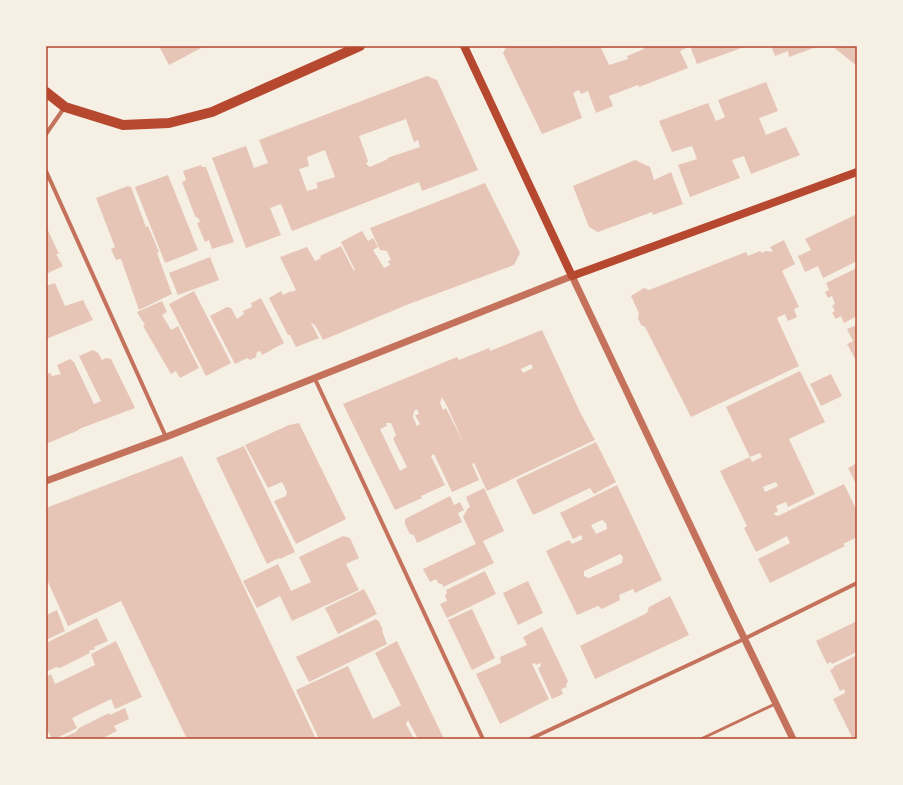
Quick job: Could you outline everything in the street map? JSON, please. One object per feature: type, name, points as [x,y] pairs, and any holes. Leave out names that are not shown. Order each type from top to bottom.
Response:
[{"type":"main road","points":[[46,92],[65,107],[123,124],[169,123],[212,112],[360,46]]},
{"type":"main road","points":[[464,46],[572,276],[857,172]]},
{"type":"street","points":[[46,134],[65,107]]},
{"type":"street","points":[[46,171],[166,437]]},
{"type":"street","points":[[46,481],[166,437],[315,379],[572,276],[793,739]]},
{"type":"street","points":[[315,379],[482,739]]},
{"type":"street","points":[[530,739],[744,639],[857,583]]},
{"type":"lane","points":[[701,739],[776,703]]},
{"type":"building","points":[[159,46],[205,46],[169,65]]},
{"type":"building","points":[[507,46],[555,46],[556,48],[562,46],[606,46],[601,48],[609,65],[628,59],[627,56],[644,49],[643,46],[690,46],[680,51],[688,68],[639,87],[638,85],[609,96],[613,106],[596,113],[588,91],[581,94],[579,90],[573,93],[582,118],[542,134],[503,53]]},
{"type":"building","points":[[690,46],[747,46],[697,64]]},
{"type":"building","points":[[771,46],[819,46],[789,57],[788,51],[775,56]]},
{"type":"building","points":[[832,46],[857,46],[857,66]]},
{"type":"building","points":[[427,76],[437,80],[478,170],[422,191],[419,182],[292,231],[281,204],[270,208],[281,235],[246,248],[212,158],[246,146],[254,168],[268,163],[259,140]],"holes":[[[406,119],[414,142],[418,140],[420,147],[387,158],[388,159],[370,167],[366,164],[368,161],[359,136]],[[325,150],[335,177],[316,183],[318,188],[307,191],[299,169],[309,166],[307,157]]]},
{"type":"building","points":[[766,82],[778,111],[759,118],[766,135],[786,127],[800,155],[751,174],[744,156],[732,160],[740,178],[690,197],[678,165],[697,159],[692,146],[672,152],[659,121],[708,103],[716,121],[725,117],[718,100]]},
{"type":"building","points":[[635,160],[650,167],[654,180],[671,172],[683,204],[653,215],[652,212],[598,232],[589,227],[573,186]]},
{"type":"building","points":[[201,165],[202,167],[206,167],[234,242],[212,249],[209,240],[205,242],[197,223],[200,222],[199,219],[195,216],[182,182],[186,180],[183,171]]},
{"type":"building","points":[[168,175],[198,250],[165,263],[135,187]]},
{"type":"building","points":[[485,183],[520,253],[514,265],[409,304],[323,340],[315,325],[311,323],[319,338],[296,347],[290,335],[288,335],[269,298],[281,291],[283,295],[296,290],[280,257],[307,247],[315,261],[321,258],[320,256],[341,246],[354,271],[355,270],[341,242],[362,231],[368,241],[373,238],[378,247],[373,250],[384,268],[390,265],[388,261],[391,260],[387,251],[380,250],[370,228]]},
{"type":"building","points":[[128,186],[131,187],[146,227],[148,226],[159,252],[157,253],[172,294],[139,310],[121,259],[116,260],[111,249],[115,247],[96,198]]},
{"type":"building","points":[[857,214],[857,261],[823,278],[818,266],[805,272],[798,256],[811,250],[805,239]]},
{"type":"building","points":[[46,226],[59,254],[56,254],[63,266],[46,274]]},
{"type":"building","points":[[784,240],[795,264],[782,271],[799,307],[794,309],[797,317],[788,321],[785,314],[777,318],[799,366],[691,417],[645,327],[641,325],[638,318],[639,313],[631,296],[644,288],[649,290],[746,252],[748,256],[760,251],[762,253],[766,251],[773,252],[770,247]]},
{"type":"building","points":[[210,257],[219,280],[178,295],[169,273]]},
{"type":"building","points":[[857,268],[857,316],[844,323],[841,316],[836,319],[832,313],[835,311],[832,306],[835,304],[832,296],[828,298],[825,292],[829,290],[826,283]]},
{"type":"building","points":[[55,283],[65,306],[83,300],[93,320],[46,339],[46,286]]},
{"type":"building","points":[[194,291],[231,363],[206,376],[169,304]]},
{"type":"building","points":[[261,298],[284,343],[262,355],[260,351],[257,352],[256,357],[250,360],[247,358],[235,364],[210,316],[227,307],[231,308],[237,319],[244,314],[243,311],[252,307],[251,303]]},
{"type":"building","points":[[162,301],[167,312],[162,315],[171,330],[178,326],[199,368],[180,378],[176,371],[171,374],[143,326],[145,325],[137,312]]},
{"type":"building","points":[[857,325],[857,362],[847,344],[853,341],[847,329]]},
{"type":"building","points":[[542,330],[580,412],[595,440],[487,491],[474,463],[472,464],[479,480],[452,492],[434,454],[431,456],[445,485],[421,496],[422,498],[395,510],[343,404],[457,357],[459,360],[489,348],[490,351]],"holes":[[[531,364],[533,368],[523,373],[521,369]],[[442,397],[464,444],[446,408],[443,410],[440,403]],[[417,409],[419,414],[415,415],[420,424],[417,426],[413,417],[414,411]],[[386,423],[391,423],[396,435],[393,439],[407,467],[400,471],[380,429],[387,426]]]},
{"type":"building","points":[[93,350],[98,353],[102,360],[106,358],[111,359],[135,408],[79,429],[46,444],[46,374],[50,373],[52,376],[61,374],[57,365],[70,359],[74,362],[94,404],[101,401],[79,356]]},
{"type":"building","points":[[800,371],[825,422],[789,439],[815,494],[788,507],[786,502],[776,506],[778,511],[773,514],[778,516],[844,484],[857,511],[857,537],[843,544],[845,546],[770,583],[758,559],[790,543],[787,536],[756,552],[744,528],[747,526],[720,471],[750,457],[726,407]],"holes":[[[760,453],[762,457],[752,462],[750,457]],[[776,482],[778,486],[765,492],[763,487]]]},
{"type":"building","points":[[831,374],[842,396],[821,406],[810,384]]},
{"type":"building","points":[[299,423],[346,519],[296,544],[274,501],[286,496],[287,492],[282,482],[268,488],[245,445],[289,425]]},
{"type":"building","points":[[596,442],[616,482],[594,494],[590,488],[533,515],[516,480]]},
{"type":"building","points":[[244,446],[295,552],[267,564],[216,458]]},
{"type":"building","points":[[182,456],[316,739],[187,739],[121,601],[68,626],[48,582],[46,583],[46,508]]},
{"type":"building","points":[[857,463],[857,486],[848,468]]},
{"type":"building","points":[[617,485],[662,580],[635,593],[633,589],[619,595],[620,600],[602,609],[598,606],[577,615],[546,551],[569,540],[572,544],[583,539],[581,535],[573,539],[560,513]],"holes":[[[602,520],[606,523],[607,529],[596,534],[591,525]],[[620,554],[623,557],[622,563],[589,578],[584,576],[584,571]]]},
{"type":"building","points":[[484,488],[504,531],[483,541],[494,563],[443,587],[443,585],[438,583],[436,579],[430,582],[423,569],[476,544],[463,517],[470,507],[466,497]]},
{"type":"building","points":[[450,496],[454,505],[460,502],[464,510],[458,513],[462,522],[417,543],[414,535],[410,534],[405,524],[405,519]]},
{"type":"building","points":[[343,536],[350,538],[359,558],[346,564],[359,590],[292,621],[280,596],[257,608],[243,581],[278,564],[291,591],[311,582],[299,557]]},
{"type":"building","points":[[485,571],[496,594],[447,618],[440,604],[447,601],[445,596],[447,592],[446,590]]},
{"type":"building","points":[[528,581],[543,613],[518,625],[503,593]]},
{"type":"building","points":[[364,589],[377,614],[338,634],[325,608]]},
{"type":"building","points":[[670,596],[689,635],[595,679],[580,646],[647,613],[649,607]]},
{"type":"building","points":[[472,609],[495,658],[472,670],[448,620]]},
{"type":"building","points":[[57,610],[65,631],[46,640],[46,615]]},
{"type":"building","points":[[97,618],[108,641],[94,647],[95,649],[89,651],[90,653],[60,668],[56,667],[46,672],[46,643]]},
{"type":"building","points":[[376,619],[383,630],[382,631],[387,644],[309,682],[296,657]]},
{"type":"building","points":[[857,621],[857,652],[832,664],[831,662],[827,664],[816,641]]},
{"type":"building","points":[[542,627],[568,681],[566,685],[567,687],[561,689],[563,694],[552,699],[538,668],[541,666],[540,663],[536,665],[535,663],[532,664],[549,699],[500,724],[476,674],[501,663],[500,657],[527,645],[523,637]]},
{"type":"building","points":[[116,641],[142,697],[115,709],[111,699],[72,718],[77,728],[55,739],[52,739],[46,728],[46,677],[51,674],[55,684],[95,665],[91,654]]},
{"type":"building","points":[[397,641],[444,739],[418,739],[408,720],[406,724],[414,739],[319,739],[296,690],[348,666],[373,719],[401,705],[375,653]]},
{"type":"building","points":[[857,655],[857,739],[853,739],[833,699],[845,693],[844,689],[840,691],[830,670]]},
{"type":"building","points":[[125,708],[129,719],[114,726],[117,731],[101,739],[60,739],[76,732],[79,728],[109,713],[110,715]]}]
